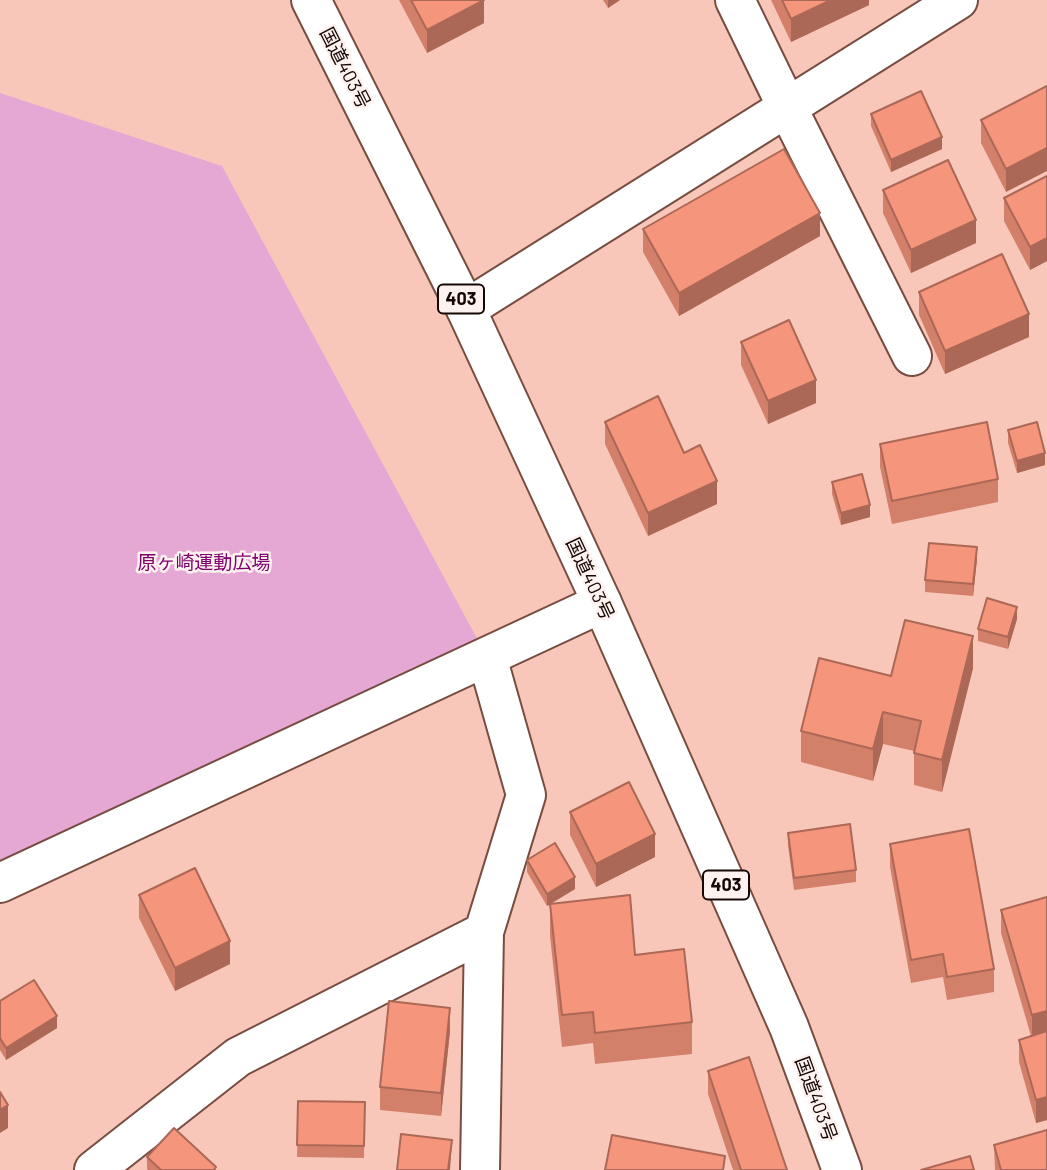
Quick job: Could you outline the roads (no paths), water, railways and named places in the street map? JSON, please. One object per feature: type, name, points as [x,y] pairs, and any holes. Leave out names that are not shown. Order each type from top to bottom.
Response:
[{"type":"main road","points":[[735,0],[912,356]]},
{"type":"main road","points":[[466,309],[958,0]]},
{"type":"main road","name":"国道403号","points":[[316,2],[466,309],[602,603],[789,1027],[842,1170]]},
{"type":"main road","points":[[0,883],[602,603]]},
{"type":"main road","points":[[480,1170],[484,932],[526,795],[486,657]]},
{"type":"main road","points":[[94,1170],[238,1057],[484,932]]},
{"type":"park label","name":"原ヶ崎運動広場","points":[[204,563]]}]
